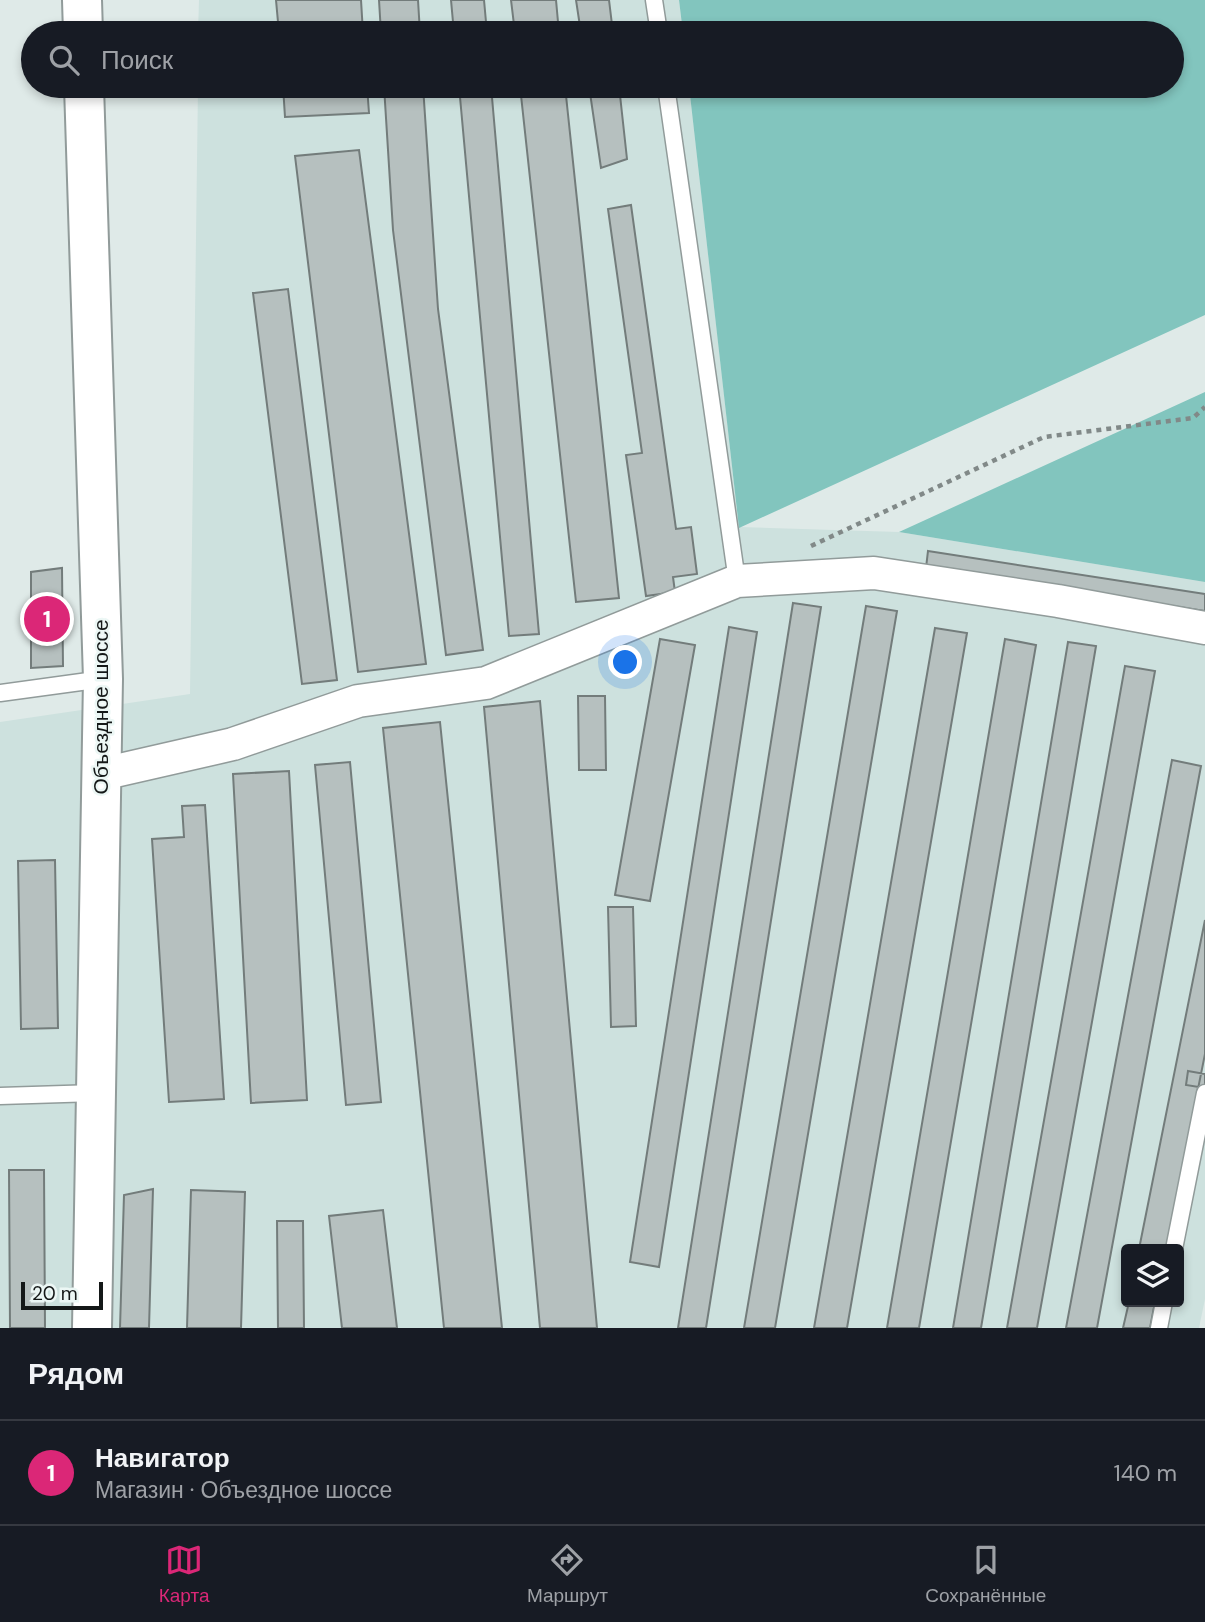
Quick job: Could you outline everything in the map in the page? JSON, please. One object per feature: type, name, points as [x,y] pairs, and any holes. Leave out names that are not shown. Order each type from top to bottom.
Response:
[{"type":"street","points":[[82,0],[83,21]]},
{"type":"street","name":"Объездное шоссе","points":[[84,98],[103,679],[92,1328]]},
{"type":"street","points":[[102,774],[233,744],[358,701],[486,683],[737,581],[874,573],[1058,601],[1205,628]]},
{"type":"lane","points":[[654,0],[657,21]]},
{"type":"lane","points":[[668,98],[737,581]]},
{"type":"lane","points":[[0,693],[103,679]]},
{"type":"lane","points":[[0,1096],[96,1093]]},
{"type":"lane","points":[[1175,1244],[1205,1093]]},
{"type":"lane","points":[[1158,1328],[1163,1307]]},
{"type":"path","points":[[799,552],[1044,437],[1193,418],[1205,407]]},
{"type":"shaded area","points":[[199,0],[679,0],[682,21],[198,21]]},
{"type":"shaded area","points":[[679,0],[1205,0],[1205,315],[739,528],[690,98],[1184,98],[1184,21],[682,21]]},
{"type":"shaded area","points":[[198,98],[690,98],[739,527],[899,532],[1205,582],[1205,1299],[1199,1328],[0,1328],[0,722],[190,694]]},
{"type":"shaded area","points":[[1205,392],[1205,582],[899,532]]},
{"type":"building","points":[[276,0],[361,0],[362,21],[278,21]]},
{"type":"building","points":[[379,0],[418,0],[419,21],[380,21]]},
{"type":"building","points":[[451,0],[484,0],[486,21],[453,21]]},
{"type":"building","points":[[511,0],[556,0],[558,21],[514,21]]},
{"type":"building","points":[[576,0],[609,0],[612,21],[579,21]]},
{"type":"building","points":[[284,98],[368,98],[369,113],[285,117]]},
{"type":"building","points":[[385,98],[424,98],[438,309],[483,650],[446,655],[393,230]]},
{"type":"building","points":[[460,98],[492,98],[539,634],[509,636]]},
{"type":"building","points":[[521,98],[566,98],[619,598],[576,602]]},
{"type":"building","points":[[591,98],[620,98],[627,159],[601,168]]},
{"type":"building","points":[[359,150],[426,664],[358,672],[295,156]]},
{"type":"building","points":[[631,205],[676,529],[691,527],[697,574],[673,577],[675,592],[646,596],[626,455],[642,453],[608,209]]},
{"type":"building","points":[[288,289],[337,680],[302,684],[253,293]]},
{"type":"building","points":[[928,551],[1205,594],[1205,611],[926,568]]},
{"type":"building","points":[[62,568],[63,666],[31,668],[31,572]]},
{"type":"building","points":[[793,603],[821,607],[706,1328],[678,1328]]},
{"type":"building","points":[[866,606],[897,611],[775,1328],[744,1328]]},
{"type":"building","points":[[729,627],[757,632],[659,1267],[630,1262]]},
{"type":"building","points":[[935,628],[967,633],[847,1328],[814,1328]]},
{"type":"building","points":[[660,639],[695,645],[650,901],[615,895]]},
{"type":"building","points":[[1005,639],[1036,645],[919,1328],[887,1328]]},
{"type":"building","points":[[1068,642],[1096,646],[981,1328],[953,1328]]},
{"type":"building","points":[[1125,666],[1155,671],[1037,1328],[1007,1328]]},
{"type":"building","points":[[578,696],[605,696],[606,770],[579,770]]},
{"type":"building","points":[[540,701],[597,1328],[540,1328],[484,707]]},
{"type":"building","points":[[440,722],[502,1328],[444,1328],[383,728]]},
{"type":"building","points":[[1172,760],[1201,766],[1097,1328],[1066,1328]]},
{"type":"building","points":[[350,762],[381,1102],[346,1105],[315,765]]},
{"type":"building","points":[[289,771],[307,1100],[251,1103],[233,774]]},
{"type":"building","points":[[205,805],[224,1099],[169,1102],[152,839],[184,837],[182,806]]},
{"type":"building","points":[[55,860],[58,1028],[21,1029],[18,861]]},
{"type":"building","points":[[608,907],[633,907],[636,1026],[611,1027]]},
{"type":"building","points":[[1205,920],[1205,1054],[1167,1244],[1140,1244]]},
{"type":"building","points":[[1188,1071],[1205,1074],[1205,1088],[1186,1085]]},
{"type":"building","points":[[9,1170],[44,1170],[45,1328],[10,1328]]},
{"type":"building","points":[[153,1189],[149,1328],[120,1328],[124,1195]]},
{"type":"building","points":[[191,1190],[245,1192],[241,1328],[187,1328]]},
{"type":"building","points":[[383,1210],[397,1328],[342,1328],[329,1216]]},
{"type":"building","points":[[277,1221],[303,1221],[304,1328],[278,1328]]},
{"type":"building","points":[[1128,1307],[1154,1307],[1150,1328],[1123,1328]]},
{"type":"place","name":"Навигатор","points":[[47,619]]}]
